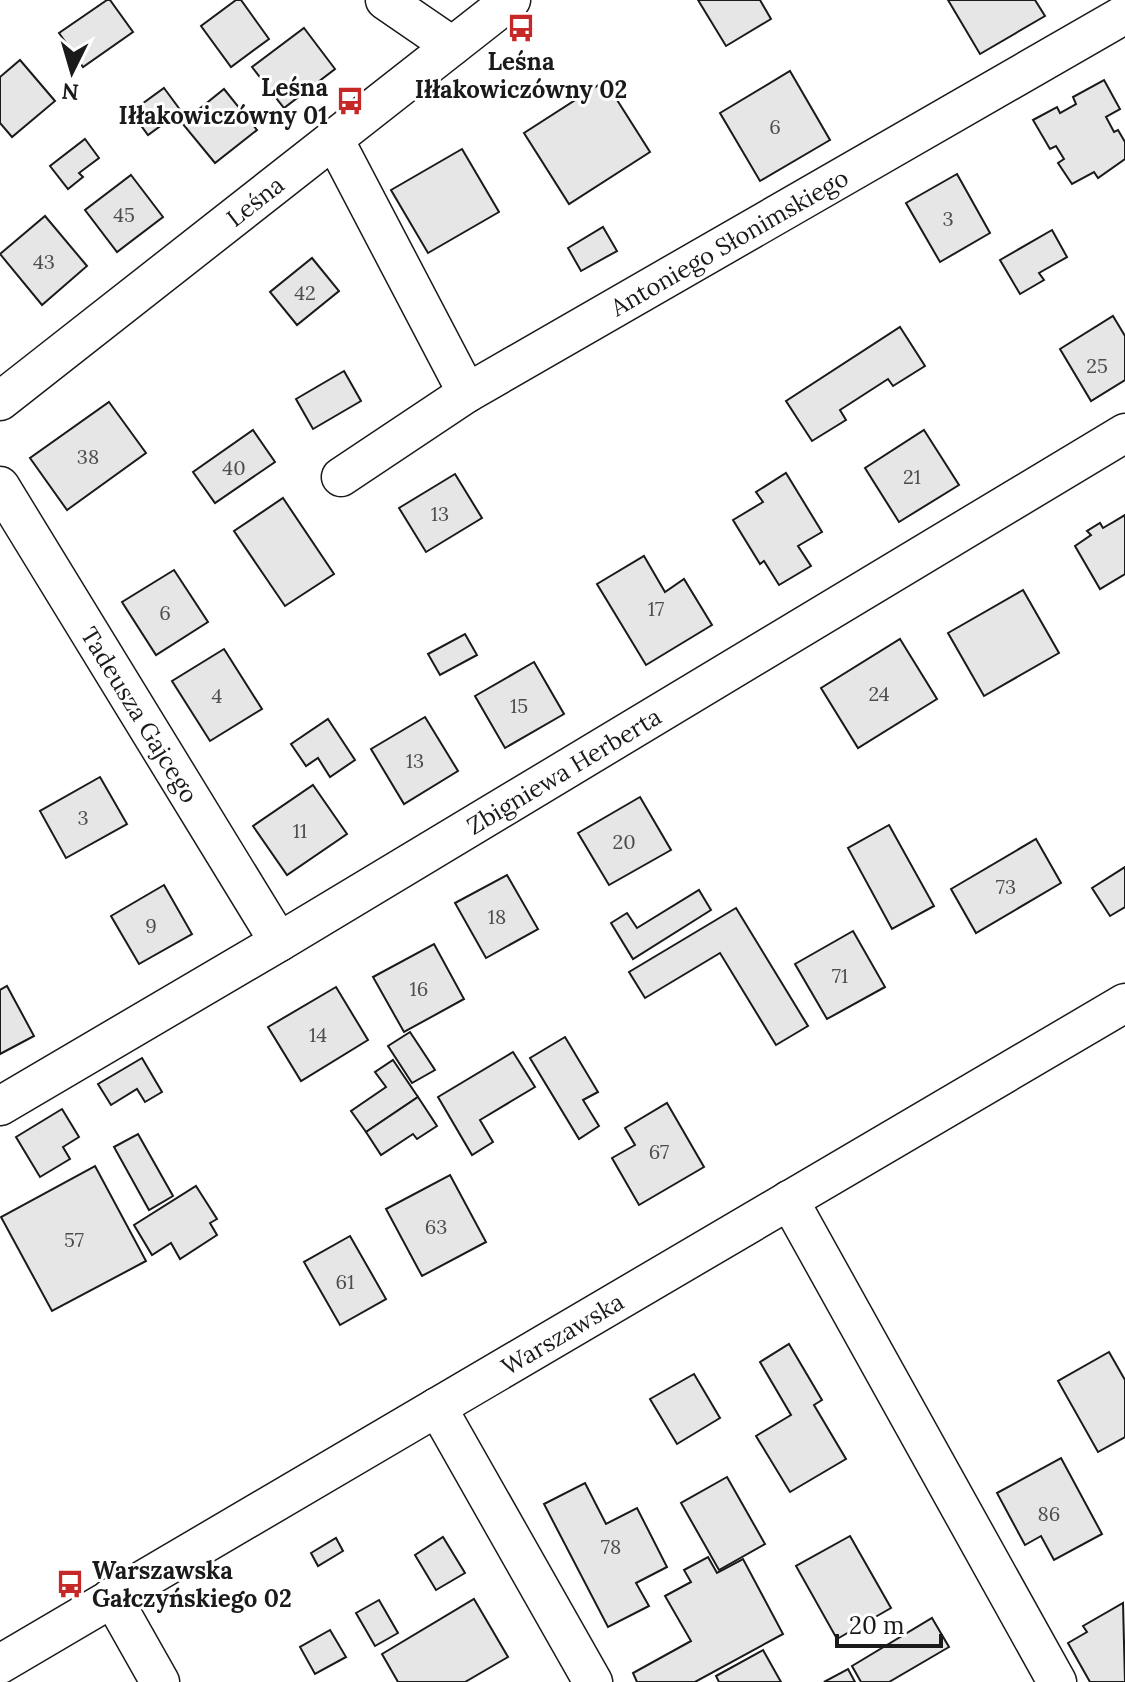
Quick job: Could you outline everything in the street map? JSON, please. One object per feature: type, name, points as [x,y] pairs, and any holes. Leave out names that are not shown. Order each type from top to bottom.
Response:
[{"type":"street","points":[[385,0],[452,46]]},
{"type":"street","name":"Leśna","points":[[0,401],[511,0]]},
{"type":"street","name":"Antoniego Słonimskiego","points":[[341,477],[467,393],[1120,12]]},
{"type":"street","points":[[335,141],[467,393]]},
{"type":"street","name":"Zbigniewa Herberta","points":[[0,1106],[279,942],[1125,433]]},
{"type":"street","name":"Tadeusza Gajcego","points":[[0,486],[279,942]]},
{"type":"street","name":"Warszawska","points":[[0,1664],[1125,1003]]},
{"type":"street","points":[[789,1200],[1057,1682]]},
{"type":"street","points":[[437,1407],[593,1682]]},
{"type":"street","points":[[112,1597],[160,1682]]},
{"type":"building","points":[[107,0],[133,32],[83,67],[59,33]]},
{"type":"building","points":[[236,0],[241,0],[269,39],[231,67],[201,26]]},
{"type":"building","points":[[698,0],[760,0],[771,19],[726,46]]},
{"type":"building","points":[[948,0],[1035,0],[1045,16],[980,54]]},
{"type":"building","points":[[304,28],[335,69],[284,108],[252,67]]},
{"type":"building","points":[[20,60],[55,101],[12,137],[0,123],[0,77]]},
{"type":"building","points":[[790,71],[830,140],[760,181],[720,113]]},
{"type":"building","points":[[1104,80],[1120,109],[1106,117],[1114,132],[1118,130],[1125,142],[1125,159],[1098,178],[1094,172],[1072,184],[1058,163],[1064,159],[1056,146],[1050,149],[1033,120],[1057,107],[1060,113],[1076,104],[1073,97]]},
{"type":"building","points":[[605,81],[650,152],[569,204],[524,133]]},
{"type":"building","points":[[164,88],[181,111],[148,135],[131,112]]},
{"type":"building","points":[[224,89],[257,130],[215,163],[182,123]]},
{"type":"building","points":[[85,139],[99,158],[79,173],[83,177],[68,189],[50,166]]},
{"type":"building","points":[[462,149],[499,212],[428,253],[391,190]]},
{"type":"building","points":[[957,174],[990,233],[940,262],[906,203]]},
{"type":"building","points":[[131,175],[163,217],[117,252],[85,210]]},
{"type":"building","points":[[45,216],[87,266],[42,305],[0,254]]},
{"type":"building","points":[[603,227],[617,251],[581,271],[568,248]]},
{"type":"building","points":[[1052,230],[1067,257],[1039,273],[1044,280],[1020,294],[1000,260]]},
{"type":"building","points":[[312,258],[339,291],[297,325],[270,292]]},
{"type":"building","points":[[1113,316],[1125,336],[1125,380],[1091,401],[1060,349]]},
{"type":"building","points":[[900,327],[925,366],[893,386],[888,379],[840,410],[846,420],[812,441],[786,401]]},
{"type":"building","points":[[344,371],[361,401],[313,429],[296,399]]},
{"type":"building","points":[[109,402],[146,453],[67,510],[30,458]]},
{"type":"building","points":[[253,430],[275,462],[215,503],[193,472]]},
{"type":"building","points":[[924,430],[959,485],[899,522],[865,468]]},
{"type":"building","points":[[786,473],[822,532],[798,546],[811,566],[779,585],[764,561],[760,564],[733,520],[763,502],[756,492]]},
{"type":"building","points":[[455,474],[482,518],[426,552],[399,508]]},
{"type":"building","points":[[283,498],[334,574],[285,606],[234,531]]},
{"type":"building","points":[[1125,515],[1125,574],[1100,589],[1075,546],[1091,535],[1087,531],[1100,523],[1103,528]]},
{"type":"building","points":[[644,556],[665,592],[684,579],[712,625],[646,665],[597,584]]},
{"type":"building","points":[[174,570],[208,622],[156,655],[122,602]]},
{"type":"building","points":[[1023,590],[1059,653],[984,696],[948,633]]},
{"type":"building","points":[[465,634],[477,655],[440,675],[428,654]]},
{"type":"building","points":[[900,639],[937,699],[858,748],[821,688]]},
{"type":"building","points":[[224,649],[262,709],[210,741],[172,681]]},
{"type":"building","points":[[534,662],[564,714],[505,748],[475,696]]},
{"type":"building","points":[[425,717],[458,771],[404,804],[371,749]]},
{"type":"building","points":[[328,719],[355,760],[330,777],[318,758],[306,766],[291,744]]},
{"type":"building","points":[[100,777],[127,824],[66,858],[40,811]]},
{"type":"building","points":[[313,785],[347,834],[287,875],[253,826]]},
{"type":"building","points":[[640,797],[671,850],[609,885],[578,833]]},
{"type":"building","points":[[889,825],[934,906],[892,929],[848,848]]},
{"type":"building","points":[[1036,839],[1061,883],[976,933],[951,889]]},
{"type":"building","points":[[1125,867],[1125,907],[1110,916],[1092,888]]},
{"type":"building","points":[[507,875],[538,929],[486,958],[455,903]]},
{"type":"building","points":[[164,885],[192,934],[139,964],[111,916]]},
{"type":"building","points":[[699,890],[711,910],[633,959],[611,923],[627,913],[637,928]]},
{"type":"building","points":[[736,908],[808,1026],[776,1045],[720,953],[645,998],[629,972]]},
{"type":"building","points":[[853,931],[885,987],[827,1019],[795,964]]},
{"type":"building","points":[[434,944],[464,999],[404,1032],[373,977]]},
{"type":"building","points":[[7,986],[34,1036],[0,1054],[0,990]]},
{"type":"building","points":[[336,987],[368,1040],[301,1081],[268,1027]]},
{"type":"building","points":[[410,1032],[435,1070],[412,1083],[388,1046]]},
{"type":"building","points":[[565,1037],[598,1092],[583,1100],[599,1126],[579,1139],[530,1058]]},
{"type":"building","points":[[513,1052],[535,1087],[480,1120],[493,1142],[472,1155],[438,1097]]},
{"type":"building","points":[[142,1058],[162,1092],[145,1102],[137,1089],[111,1105],[98,1084]]},
{"type":"building","points":[[393,1060],[418,1097],[366,1132],[351,1111],[386,1087],[375,1072]]},
{"type":"building","points":[[418,1097],[437,1126],[417,1139],[413,1134],[381,1155],[366,1132]]},
{"type":"building","points":[[667,1103],[704,1167],[639,1205],[612,1158],[635,1145],[625,1128]]},
{"type":"building","points":[[62,1109],[79,1137],[63,1147],[70,1159],[40,1177],[16,1137]]},
{"type":"building","points":[[138,1134],[173,1196],[149,1210],[114,1147]]},
{"type":"building","points":[[95,1166],[146,1261],[52,1311],[1,1217]]},
{"type":"building","points":[[450,1175],[486,1242],[422,1276],[386,1209]]},
{"type":"building","points":[[196,1186],[217,1219],[210,1223],[217,1235],[180,1259],[171,1243],[152,1255],[134,1225]]},
{"type":"building","points":[[350,1236],[386,1299],[340,1325],[304,1262]]},
{"type":"building","points":[[789,1344],[822,1400],[814,1405],[846,1459],[790,1492],[756,1436],[791,1415],[760,1362]]},
{"type":"building","points":[[1109,1352],[1125,1380],[1125,1437],[1098,1452],[1058,1381]]},
{"type":"building","points":[[694,1374],[720,1418],[677,1444],[650,1399]]},
{"type":"building","points":[[1061,1458],[1102,1534],[1054,1560],[1041,1536],[1025,1545],[997,1493]]},
{"type":"building","points":[[727,1477],[765,1544],[719,1570],[681,1503]]},
{"type":"building","points":[[585,1483],[606,1524],[637,1508],[667,1567],[636,1583],[649,1606],[608,1627],[544,1504]]},
{"type":"building","points":[[850,1536],[891,1608],[837,1639],[796,1566]]},
{"type":"building","points":[[443,1537],[465,1573],[436,1590],[415,1555]]},
{"type":"building","points":[[336,1538],[343,1551],[318,1566],[311,1553]]},
{"type":"building","points":[[708,1557],[717,1573],[743,1559],[783,1634],[695,1682],[637,1682],[633,1673],[691,1641],[665,1596],[691,1582],[684,1570]]},
{"type":"building","points":[[474,1599],[508,1657],[465,1682],[398,1682],[382,1654]]},
{"type":"building","points":[[379,1600],[398,1633],[375,1646],[356,1613]]},
{"type":"building","points":[[1123,1603],[1125,1682],[1090,1682],[1068,1643],[1087,1632],[1083,1626]]},
{"type":"building","points":[[932,1618],[949,1647],[889,1682],[861,1682],[852,1666]]},
{"type":"building","points":[[330,1630],[346,1657],[315,1674],[300,1647]]},
{"type":"building","points":[[763,1650],[781,1682],[719,1682],[716,1676]]},
{"type":"building","points":[[848,1669],[855,1682],[824,1682]]},
{"type":"place","name":"Leśna Iłłakowiczówny 02","points":[[521,28]]},
{"type":"place","name":"Leśna Iłłakowiczówny 01","points":[[350,101]]},
{"type":"place","name":"Warszawska Gałczyńskiego 02","points":[[70,1584]]}]
